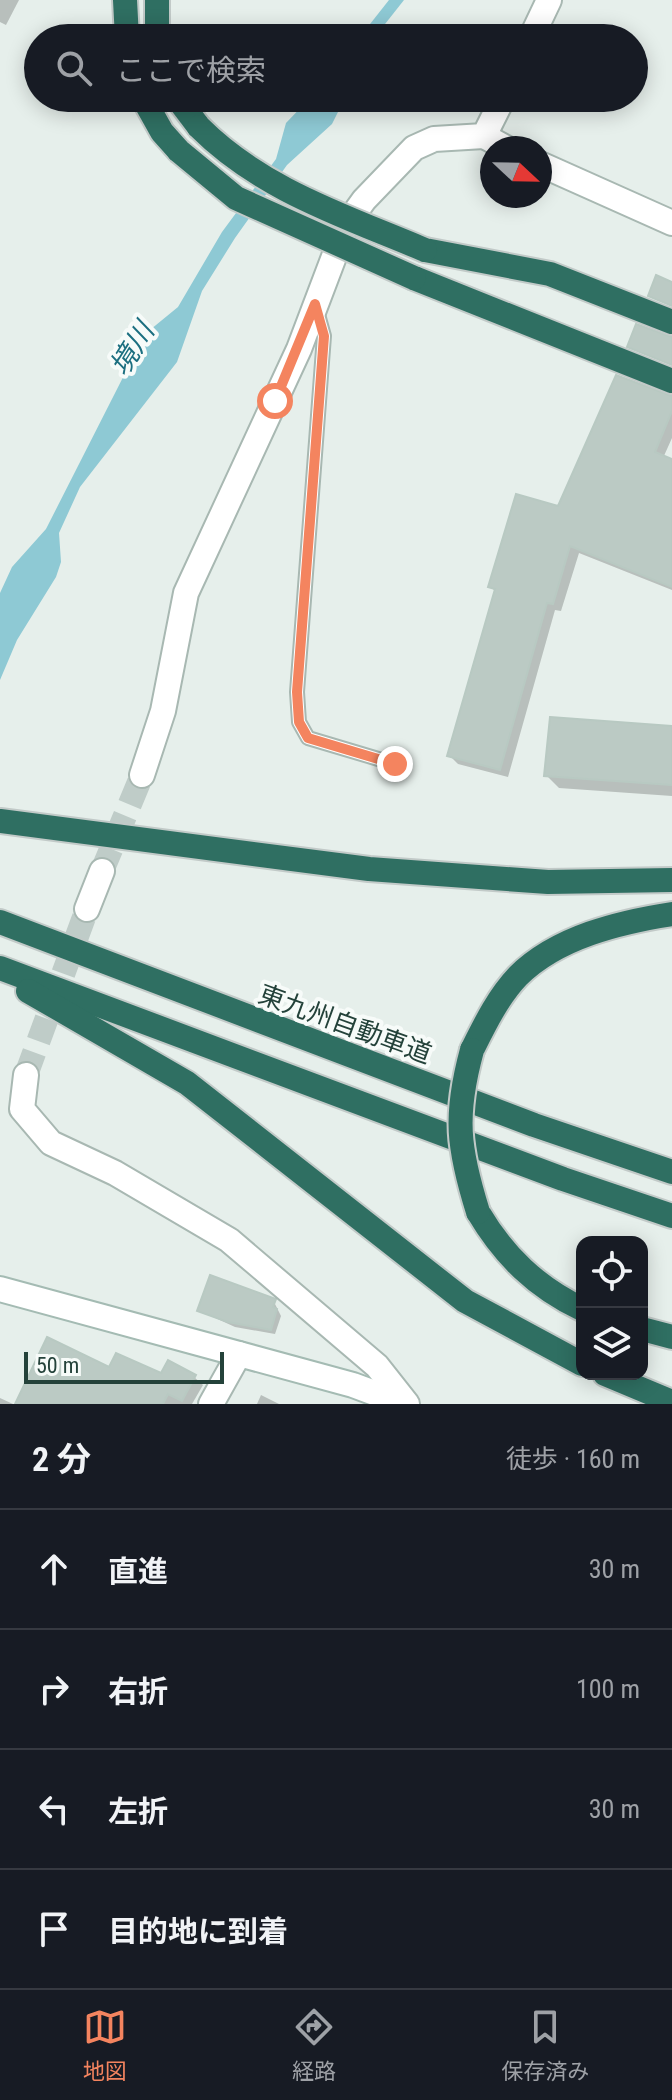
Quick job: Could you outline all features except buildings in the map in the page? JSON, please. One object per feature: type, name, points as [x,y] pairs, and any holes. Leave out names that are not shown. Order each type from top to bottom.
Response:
[{"type":"highway","points":[[125,0],[126,24]]},
{"type":"highway","points":[[157,0],[157,24]]},
{"type":"highway","points":[[151,112],[162,132],[179,151],[236,198],[414,278],[672,381]]},
{"type":"highway","points":[[188,112],[224,152],[285,191],[425,250],[550,274],[672,322]]},
{"type":"highway","points":[[5,822],[369,869],[548,882],[672,880]]},
{"type":"highway","points":[[580,1308],[551,1294],[517,1266],[495,1240],[478,1212],[459,1139],[461,1090],[472,1050],[492,1011],[519,976],[553,952],[619,922],[672,914]]},
{"type":"highway","name":"東九州自動車道","points":[[0,922],[520,1119],[672,1172]]},
{"type":"highway","points":[[0,968],[563,1179],[672,1216]]},
{"type":"highway","points":[[0,975],[187,1083],[465,1301],[576,1361]]},
{"type":"highway","points":[[648,1331],[672,1337]]},
{"type":"highway","points":[[619,1380],[672,1402]]},
{"type":"street","points":[[538,24],[549,0]]},
{"type":"street","points":[[484,136],[496,112]]},
{"type":"street","points":[[142,775],[163,711],[186,593],[299,349],[346,225],[364,200],[414,148],[434,139],[480,136]]},
{"type":"street","points":[[552,169],[672,223]]},
{"type":"street","points":[[87,909],[102,871]]},
{"type":"street","points":[[26,1075],[22,1109],[51,1143],[129,1180],[229,1240],[377,1366],[406,1404]]},
{"type":"street","points":[[0,1289],[353,1385],[406,1404]]},
{"type":"street","points":[[211,1404],[239,1354]]},
{"type":"lane","points":[[315,304],[324,336],[297,692],[299,722],[308,738],[395,764]]},
{"type":"water","points":[[389,0],[404,0],[385,24],[370,24]]},
{"type":"water","points":[[297,112],[338,112],[332,124],[287,165],[235,238],[202,291],[177,362],[80,487],[59,533],[61,562],[56,577],[17,640],[0,680],[0,593],[12,567],[46,529],[145,334],[178,307],[222,232],[276,159],[286,123]]},
{"type":"tunnel","points":[[102,871],[142,775]]},
{"type":"tunnel","points":[[26,1075],[87,909]]},
{"type":"route","points":[[275,401],[315,304],[324,336],[297,692],[299,722],[308,738],[395,764]]},
{"type":"water label","name":"境川","points":[[132,349]]}]
